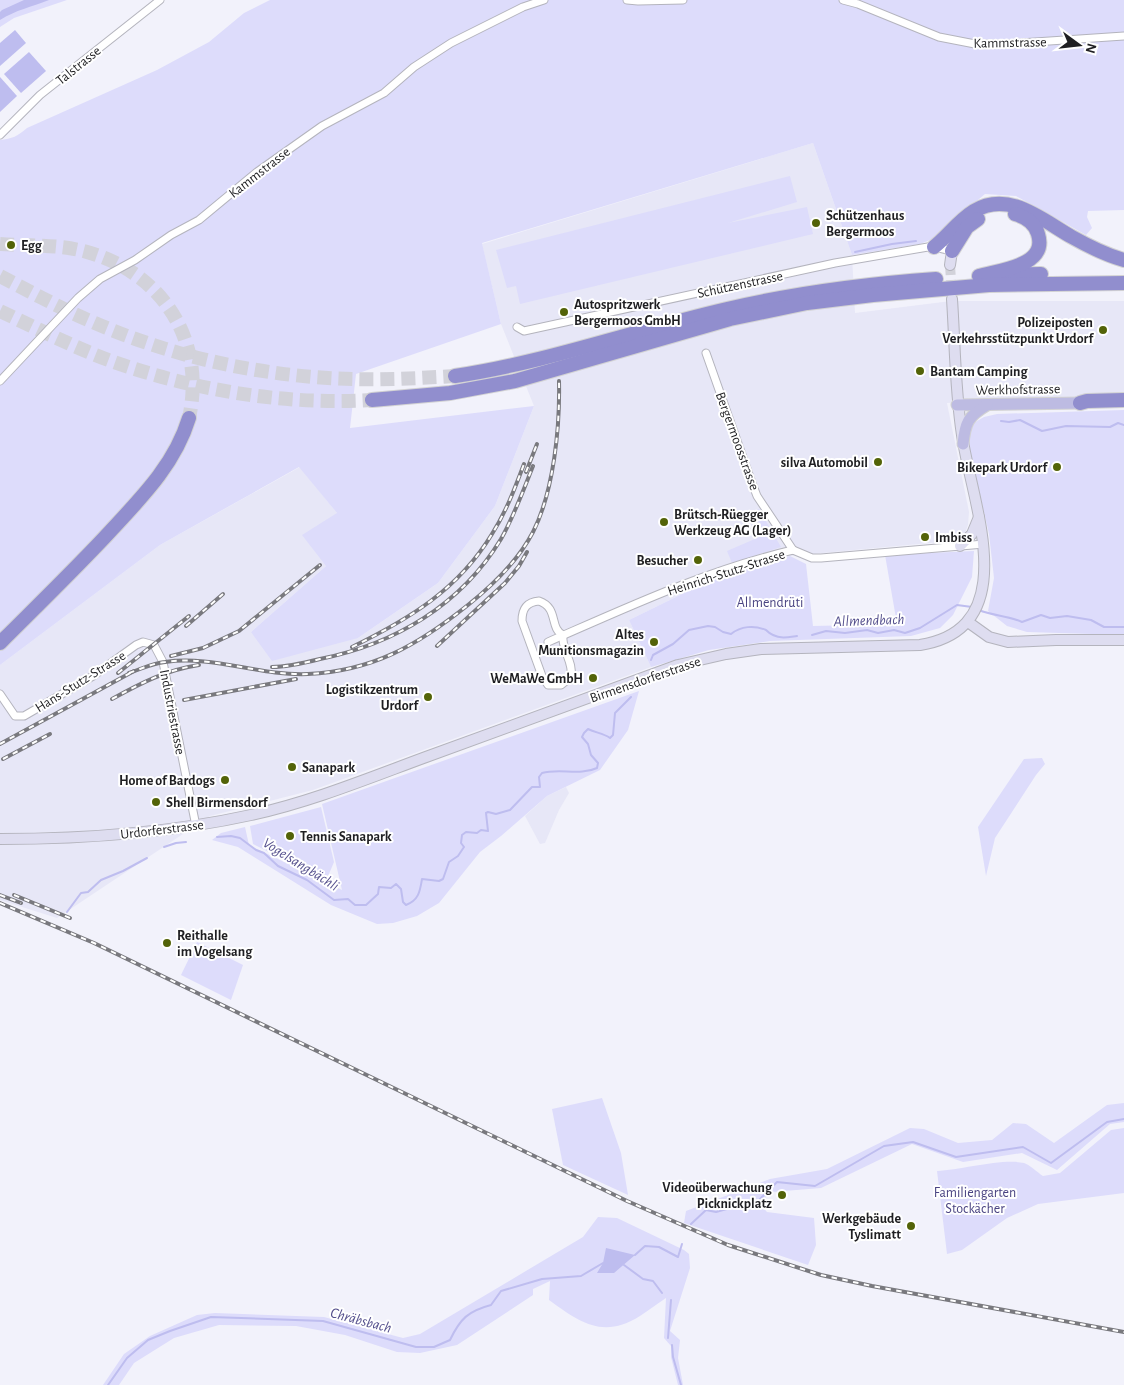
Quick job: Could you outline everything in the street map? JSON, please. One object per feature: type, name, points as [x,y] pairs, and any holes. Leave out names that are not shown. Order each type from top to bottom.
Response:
[{"type":"highway","points":[[934,247],[974,211],[997,204],[1015,206],[1032,212],[1093,248],[1124,260]]},
{"type":"highway","points":[[952,251],[967,227],[982,216],[991,213],[1010,213],[1026,218],[1032,223],[1039,237],[1035,256],[1021,265],[979,276]]},
{"type":"highway","points":[[952,251],[952,238],[964,218]]},
{"type":"highway","points":[[455,376],[547,359],[692,318],[783,297],[880,284],[979,276],[1124,274]]},
{"type":"highway","points":[[1076,283],[1102,288],[1124,289]]},
{"type":"highway","points":[[372,400],[450,393],[515,381],[730,319],[806,303],[943,288],[989,285],[1124,283]]},
{"type":"highway","points":[[1080,403],[1087,401],[1124,402]]},
{"type":"highway","points":[[0,643],[68,576],[146,491],[172,458],[188,418]]},
{"type":"main road","points":[[950,265],[952,251]]},
{"type":"main road","points":[[952,299],[957,405],[963,444],[984,544],[984,582],[970,619],[989,637],[1008,642],[1124,640]]},
{"type":"main road","name":"Werkhofstrasse","points":[[957,405],[1080,403]]},
{"type":"main road","points":[[963,444],[964,429],[967,422],[976,412],[988,404]]},
{"type":"main road","points":[[960,546],[972,534],[979,517]]},
{"type":"main road","name":"Birmensdorferstrasse","points":[[320,795],[686,663],[726,654],[768,648],[920,645],[943,640],[970,619]]},
{"type":"main road","name":"Urdorferstrasse","points":[[0,839],[89,836],[196,826],[253,815],[320,795]]},
{"type":"street","name":"Talstrasse","points":[[0,135],[40,95],[160,0]]},
{"type":"street","name":"Kammstrasse","points":[[0,381],[78,298],[100,279],[136,260],[171,235],[199,220],[257,172],[322,126],[384,93],[414,67],[436,53],[523,7],[544,0]]},
{"type":"street","points":[[627,0],[638,2],[683,0]]},
{"type":"street","name":"Kammstrasse","points":[[842,0],[858,4],[940,37],[974,44],[1005,44],[1124,36]]},
{"type":"street","name":"Schützenstrasse","points":[[517,327],[524,331],[835,263],[934,247],[952,251]]},
{"type":"street","name":"Bergermoosstrasse","points":[[706,354],[757,496],[793,550]]},
{"type":"street","name":"Heinrich-Stutz-Strasse","points":[[548,642],[686,583],[725,569],[793,550],[812,558],[821,558],[984,544]]},
{"type":"street","points":[[540,601],[548,606],[557,630],[563,635],[572,671],[571,678],[561,685],[548,685],[542,676],[522,621],[522,612],[529,603],[540,601]]},
{"type":"street","name":"Hans-Stutz-Strasse","points":[[0,694],[15,716],[21,717],[93,676],[143,642],[154,645],[162,658]]},
{"type":"street","name":"Industriestrasse","points":[[162,658],[196,826]]},
{"type":"shaded area","points":[[24,0],[49,0],[18,11],[0,20],[0,12],[2,10]]},
{"type":"shaded area","points":[[15,30],[26,43],[0,66],[0,43]]},
{"type":"shaded area","points":[[29,52],[46,71],[21,93],[4,74]]},
{"type":"shaded area","points":[[0,77],[17,96],[0,112]]},
{"type":"shaded area","points":[[813,143],[852,255],[855,313],[951,301],[1124,301],[1124,397],[947,403],[969,512],[968,525],[964,536],[951,541],[790,556],[725,573],[629,620],[651,667],[313,790],[210,816],[57,918],[0,900],[0,665],[160,545],[300,467],[337,513],[326,566],[251,632],[358,638],[438,583],[495,506],[534,406],[501,324],[482,244]]},
{"type":"shaded area","points":[[566,787],[569,793],[559,810],[545,843],[540,844],[525,816],[547,796]]},
{"type":"shaded area","points":[[606,1248],[635,1255],[614,1273],[597,1273],[603,1263]]},
{"type":"green space","points":[[0,0],[67,0],[14,18],[0,27]]},
{"type":"green space","points":[[270,0],[1124,0],[1124,210],[1088,211],[1087,217],[1092,228],[1086,235],[1016,196],[985,194],[960,215],[940,236],[920,244],[852,255],[813,143],[482,243],[501,324],[356,374],[350,428],[534,406],[495,506],[438,583],[358,638],[272,661],[251,632],[326,566],[302,535],[337,513],[299,467],[160,545],[0,665],[0,140],[15,137],[27,128],[157,70],[209,42],[244,13]]},
{"type":"green space","points":[[790,176],[797,202],[728,223],[807,207],[813,234],[520,304],[516,286],[507,288],[496,250]]},
{"type":"green space","points":[[1124,410],[1124,635],[1027,632],[1007,626],[988,611],[994,578],[989,534],[967,438],[970,425],[984,417],[997,414]]},
{"type":"green space","points":[[759,509],[781,547],[732,563],[727,551],[764,535],[755,511]]},
{"type":"green space","name":"Allmendrüti","points":[[974,551],[972,577],[953,615],[940,628],[911,636],[770,641],[709,650],[651,667],[629,620],[725,573],[790,556],[806,564],[813,626],[897,624],[885,555]]},
{"type":"green space","points":[[639,691],[628,730],[600,770],[547,796],[480,852],[439,903],[417,916],[393,923],[377,924],[331,905],[238,847],[212,840],[221,833],[245,827],[249,845],[342,890],[322,804]]},
{"type":"green space","points":[[1042,758],[1045,764],[995,838],[986,876],[978,827],[1024,759]]},
{"type":"green space","name":"Tennis Sanapark","points":[[321,807],[334,862],[326,881],[253,844],[250,826]]},
{"type":"green space","points":[[197,942],[243,965],[231,1000],[181,975]]},
{"type":"green space","points":[[602,1098],[621,1153],[628,1195],[563,1165],[552,1109]]},
{"type":"green space","points":[[1124,1103],[1124,1122],[1110,1124],[1057,1170],[1022,1153],[963,1162],[912,1144],[821,1188],[772,1192],[759,1203],[767,1212],[814,1218],[816,1245],[808,1265],[684,1223],[686,1211],[770,1179],[827,1169],[910,1128],[924,1129],[958,1143],[992,1140],[1013,1123],[1026,1124],[1054,1143],[1107,1105]]},
{"type":"green space","name":"Familiengarten Stockächer","points":[[1124,1128],[1124,1193],[1038,1204],[1007,1218],[962,1250],[947,1254],[937,1171],[1015,1162],[1026,1164],[1043,1176],[1060,1173],[1111,1130]]},
{"type":"green space","points":[[598,1217],[617,1218],[689,1254],[690,1268],[670,1331],[680,1340],[678,1358],[683,1385],[678,1385],[671,1357],[671,1346],[664,1338],[666,1298],[627,1323],[604,1327],[582,1321],[549,1300],[550,1281],[533,1289],[533,1295],[457,1345],[420,1353],[397,1352],[345,1335],[296,1326],[219,1325],[174,1338],[134,1363],[119,1385],[103,1385],[124,1354],[150,1336],[197,1315],[215,1313],[324,1317],[403,1338],[420,1334],[583,1237]]},
{"type":"waterway","points":[[855,252],[916,241]]},
{"type":"waterway","points":[[1001,421],[1020,420],[1042,431],[1066,426],[1110,427],[1118,423],[1124,425]]},
{"type":"waterway","name":"Allmendbach","points":[[812,635],[826,631],[845,633],[867,630],[878,633],[894,630],[905,633],[920,628],[957,605],[972,607]]},
{"type":"waterway","name":"Allmendbach","points":[[979,610],[1022,622],[1041,615],[1050,618],[1067,616],[1091,620],[1104,627],[1124,627]]},
{"type":"waterway","name":"Allmendbach","points":[[651,660],[653,655],[673,644],[689,630],[708,626],[731,634],[739,629],[757,627],[779,637],[797,636]]},
{"type":"waterway","name":"Allmendbach","points":[[217,837],[231,836],[240,838],[256,850],[264,853],[278,866],[307,880],[334,900],[348,899],[355,905],[366,905],[378,894],[379,887],[391,888],[396,884],[401,889],[403,902],[406,905],[416,898],[422,879],[439,881],[443,879],[449,862],[458,856],[464,847],[461,843],[462,835],[466,832],[488,831],[486,813],[496,814],[510,810],[532,787],[540,787],[539,777],[542,773],[556,771],[577,772],[597,768],[598,763],[591,755],[588,744],[582,737],[588,729],[610,738],[613,735],[615,713],[631,697]]},
{"type":"waterway","name":"Vogelsangbächli","points":[[164,847],[186,842]]},
{"type":"waterway","name":"Vogelsangbächli","points":[[67,912],[81,893],[88,892],[101,880],[147,858]]},
{"type":"waterway","points":[[691,1224],[706,1210],[716,1212],[759,1200],[777,1182],[815,1186],[884,1146],[913,1142],[956,1157],[1023,1147],[1051,1163],[1107,1122],[1124,1119]]},
{"type":"waterway","points":[[635,1255],[645,1246],[659,1247],[678,1257],[682,1244]]},
{"type":"waterway","name":"Chräbsbach","points":[[108,1385],[127,1358],[148,1340],[211,1317],[323,1321],[416,1347],[434,1347],[450,1340],[461,1321],[476,1310],[491,1305],[501,1291],[542,1279],[581,1276],[603,1263]]},
{"type":"waterway","points":[[624,1265],[643,1279],[653,1281],[662,1293]]},
{"type":"waterway","points":[[668,1338],[671,1300]]},
{"type":"waterway","points":[[672,1345],[673,1357],[681,1385]]},
{"type":"tunnel","points":[[0,244],[55,246],[87,252],[114,262],[137,276],[157,293],[173,314],[184,337],[191,363],[193,390],[189,418]]},
{"type":"tunnel","points":[[950,265],[952,295]]},
{"type":"tunnel","points":[[0,276],[66,310],[120,333],[152,345],[218,363],[285,374],[353,379],[455,376]]},
{"type":"tunnel","points":[[0,311],[99,357],[177,381],[242,394],[274,398],[339,401],[372,400]]},
{"type":"railway","points":[[129,673],[156,664],[183,661],[218,663],[290,674],[331,672],[353,668],[374,661],[413,644],[431,632],[468,605],[496,581],[520,553],[533,532],[540,516],[551,478],[557,438],[559,381]]},
{"type":"railway","points":[[526,472],[537,444]]},
{"type":"railway","points":[[352,647],[412,614],[448,587],[464,571],[479,554],[497,526],[510,500],[524,464]]},
{"type":"railway","points":[[272,667],[308,662],[374,643],[400,632],[446,602],[485,562],[501,539],[533,466]]},
{"type":"railway","points":[[437,646],[505,583],[519,566],[527,552]]},
{"type":"railway","points":[[171,656],[203,648],[239,631],[320,565]]},
{"type":"railway","points":[[186,626],[223,594]]},
{"type":"railway","points":[[118,673],[189,616]]},
{"type":"railway","points":[[112,699],[154,678],[176,670],[199,665]]},
{"type":"railway","points":[[0,744],[134,671]]},
{"type":"railway","points":[[184,700],[296,679]]},
{"type":"railway","points":[[3,759],[50,734]]},
{"type":"railway","points":[[0,895],[21,903]]},
{"type":"railway","points":[[14,895],[70,918]]},
{"type":"railway","points":[[0,903],[94,943],[627,1201],[728,1245],[821,1275],[1124,1332]]},
{"type":"place","name":"Schützenhaus Bergermoos","points":[[816,223]]},
{"type":"place","name":"Egg","points":[[11,245]]},
{"type":"place","name":"Autospritzwerk Bergermoos GmbH","points":[[564,312]]},
{"type":"place","name":"Polizeiposten Verkehrsstützpunkt Urdorf","points":[[1103,330]]},
{"type":"place","name":"Bantam Camping","points":[[920,371]]},
{"type":"place","name":"silva Automobil","points":[[878,462]]},
{"type":"place","name":"Bikepark Urdorf","points":[[1057,467]]},
{"type":"place","name":"Brütsch-Rüegger Werkzeug AG (Lager)","points":[[664,522]]},
{"type":"place","name":"Imbiss","points":[[925,537]]},
{"type":"place","name":"Besucher","points":[[698,560]]},
{"type":"place","name":"Altes Munitionsmagazin","points":[[654,642]]},
{"type":"place","name":"WeMaWe GmbH","points":[[593,678]]},
{"type":"place","name":"Logistikzentrum Urdorf","points":[[428,697]]},
{"type":"place","name":"Sanapark","points":[[292,767]]},
{"type":"place","name":"Home of Bardogs","points":[[225,780]]},
{"type":"place","name":"Shell Birmensdorf","points":[[156,802]]},
{"type":"place","name":"Tennis Sanapark","points":[[290,836]]},
{"type":"place","name":"Reithalle im Vogelsang","points":[[167,943]]},
{"type":"place","name":"Videoüberwachung Picknickplatz","points":[[782,1195]]},
{"type":"place","name":"Werkgebäude Tyslimatt","points":[[911,1226]]}]
